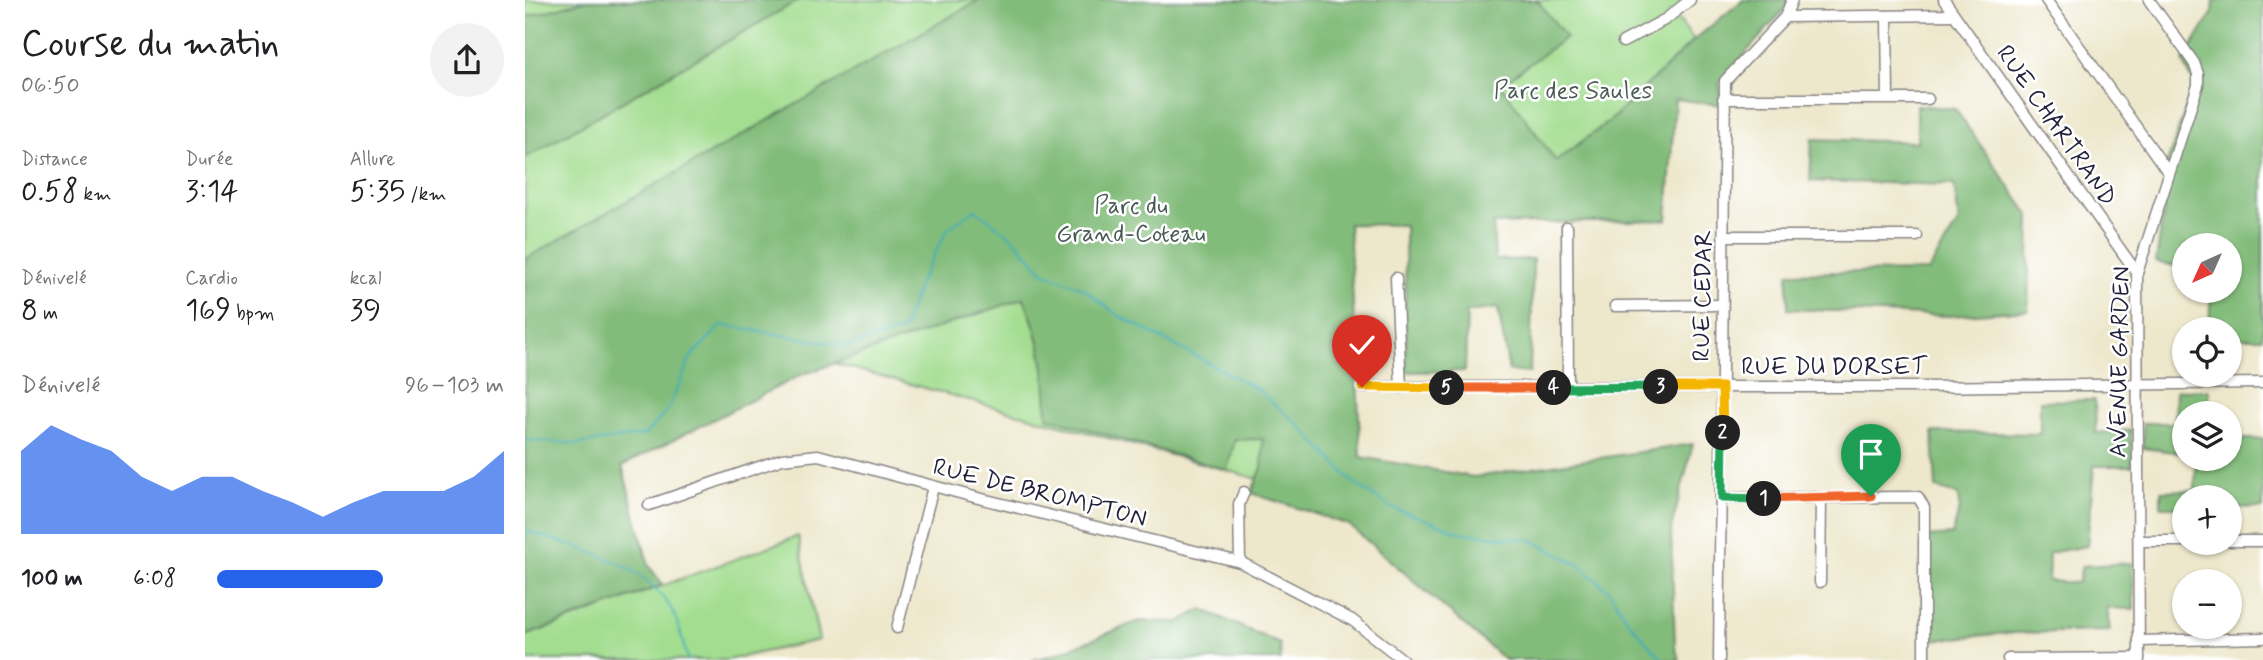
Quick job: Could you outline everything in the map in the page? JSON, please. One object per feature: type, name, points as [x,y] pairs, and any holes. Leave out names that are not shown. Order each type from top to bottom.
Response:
[{"type":"street","points":[[1623,42],[1666,19],[1690,0]]},
{"type":"street","name":"RUE CEDAR","points":[[1719,660],[1723,99],[1725,81],[1785,16],[1792,0]]},
{"type":"street","name":"RUE CHARTRAND","points":[[1944,0],[2137,273]]},
{"type":"street","points":[[2046,0],[2168,172]]},
{"type":"street","name":"AVENUE GARDEN","points":[[2139,659],[2137,273],[2198,85],[2198,74],[2149,0]]},
{"type":"street","points":[[1785,16],[1954,15]]},
{"type":"street","points":[[1887,16],[1888,98]]},
{"type":"street","points":[[1723,99],[1928,99]]},
{"type":"street","points":[[1567,227],[1568,387]]},
{"type":"street","points":[[1724,236],[1917,236]]},
{"type":"street","points":[[1396,278],[1401,388]]},
{"type":"street","points":[[1615,306],[1722,305]]},
{"type":"street","name":"RUE DU DORSET","points":[[1362,387],[2138,386],[2263,383]]},
{"type":"street","name":"RUE DE BROMPTON","points":[[649,505],[782,459],[818,455],[933,487],[1240,562],[1352,620],[1403,660]]},
{"type":"street","points":[[897,628],[933,487]]},
{"type":"street","points":[[1240,562],[1238,504],[1244,492]]},
{"type":"street","points":[[1722,498],[1908,496],[1922,500],[1924,660]]},
{"type":"street","points":[[1820,582],[1821,499]]},
{"type":"street","points":[[2139,541],[2172,541]]},
{"type":"street","points":[[2242,541],[2263,541]]},
{"type":"street","points":[[2139,641],[2263,638]]},
{"type":"street","points":[[2008,659],[2139,659]]},
{"type":"green space","name":"Parc du Grand-Coteau","points":[[525,0],[1682,0],[1684,3],[1675,15],[1694,40],[1612,119],[1557,161],[1596,222],[1349,224],[1335,500],[822,360],[611,460],[525,623]]},
{"type":"green space","points":[[587,0],[799,0],[525,158],[525,17]]},
{"type":"green space","name":"Parc du Grand-Coteau","points":[[979,0],[1537,0],[1566,37],[1501,85],[1556,161],[1612,119],[1694,40],[1743,0],[1790,0],[1719,83],[1723,105],[1675,99],[1667,220],[1493,224],[1495,260],[1533,259],[1530,373],[1509,371],[1498,308],[1467,312],[1465,371],[1406,372],[1405,225],[1349,224],[1361,457],[1474,477],[1693,444],[1671,529],[1675,648],[1680,660],[1505,660],[1349,525],[1251,493],[1262,468],[1263,439],[1235,440],[1227,470],[1047,417],[1042,356],[1024,298],[801,375],[622,466],[649,566],[663,585],[525,636],[525,259]]},
{"type":"green space","points":[[2214,0],[2263,0],[2263,338],[2242,338],[2242,317],[2210,317],[2210,303],[2242,303],[2242,233],[2172,233],[2172,265],[2156,262],[2165,202],[2164,172],[2194,84],[2183,61],[2213,12]]},
{"type":"green space","points":[[1917,105],[1955,109],[2030,216],[2028,310],[1950,316],[1788,309],[1788,273],[1928,271],[1959,221],[1954,185],[1810,181],[1812,139],[1917,142]]},
{"type":"green space","points":[[2176,390],[2209,390],[2209,401],[2176,401]]},
{"type":"green space","points":[[2095,400],[2096,433],[2131,430],[2132,466],[2094,466],[2087,546],[2049,553],[2048,581],[2078,583],[2082,566],[2132,563],[2134,609],[2107,608],[2110,631],[2009,633],[1932,640],[1927,537],[1952,535],[1960,508],[1957,494],[1936,488],[1933,432],[2040,434],[2040,401]]},
{"type":"green space","points":[[2143,423],[2172,423],[2172,452],[2143,448]]},
{"type":"green space","points":[[2242,439],[2263,439],[2263,508],[2242,507],[2242,485],[2195,485],[2196,471],[2242,471]]},
{"type":"green space","points":[[2161,491],[2172,491],[2172,507],[2161,507]]},
{"type":"green space","points":[[798,536],[819,640],[727,660],[525,660],[525,636]]},
{"type":"green space","points":[[1202,609],[1280,644],[1281,660],[1032,660],[1053,655],[1139,621],[1179,622]]},
{"type":"waterway","points":[[525,440],[577,444],[645,435],[668,409],[692,355],[722,325],[847,346],[903,330],[920,281],[948,229],[975,209],[1015,240],[1043,272],[1083,288],[1116,314],[1257,389],[1302,428],[1354,483],[1390,507],[1463,533],[1532,540],[1579,565],[1609,591],[1629,622],[1663,660]]},
{"type":"waterway","points":[[525,530],[603,557],[639,575],[655,588],[672,610],[688,660]]},
{"type":"route","points":[[1362,387],[1722,387],[1722,498],[1821,499],[1871,496]]},
{"type":"park label","name":"Parc des Saules","points":[[1573,90]]}]
